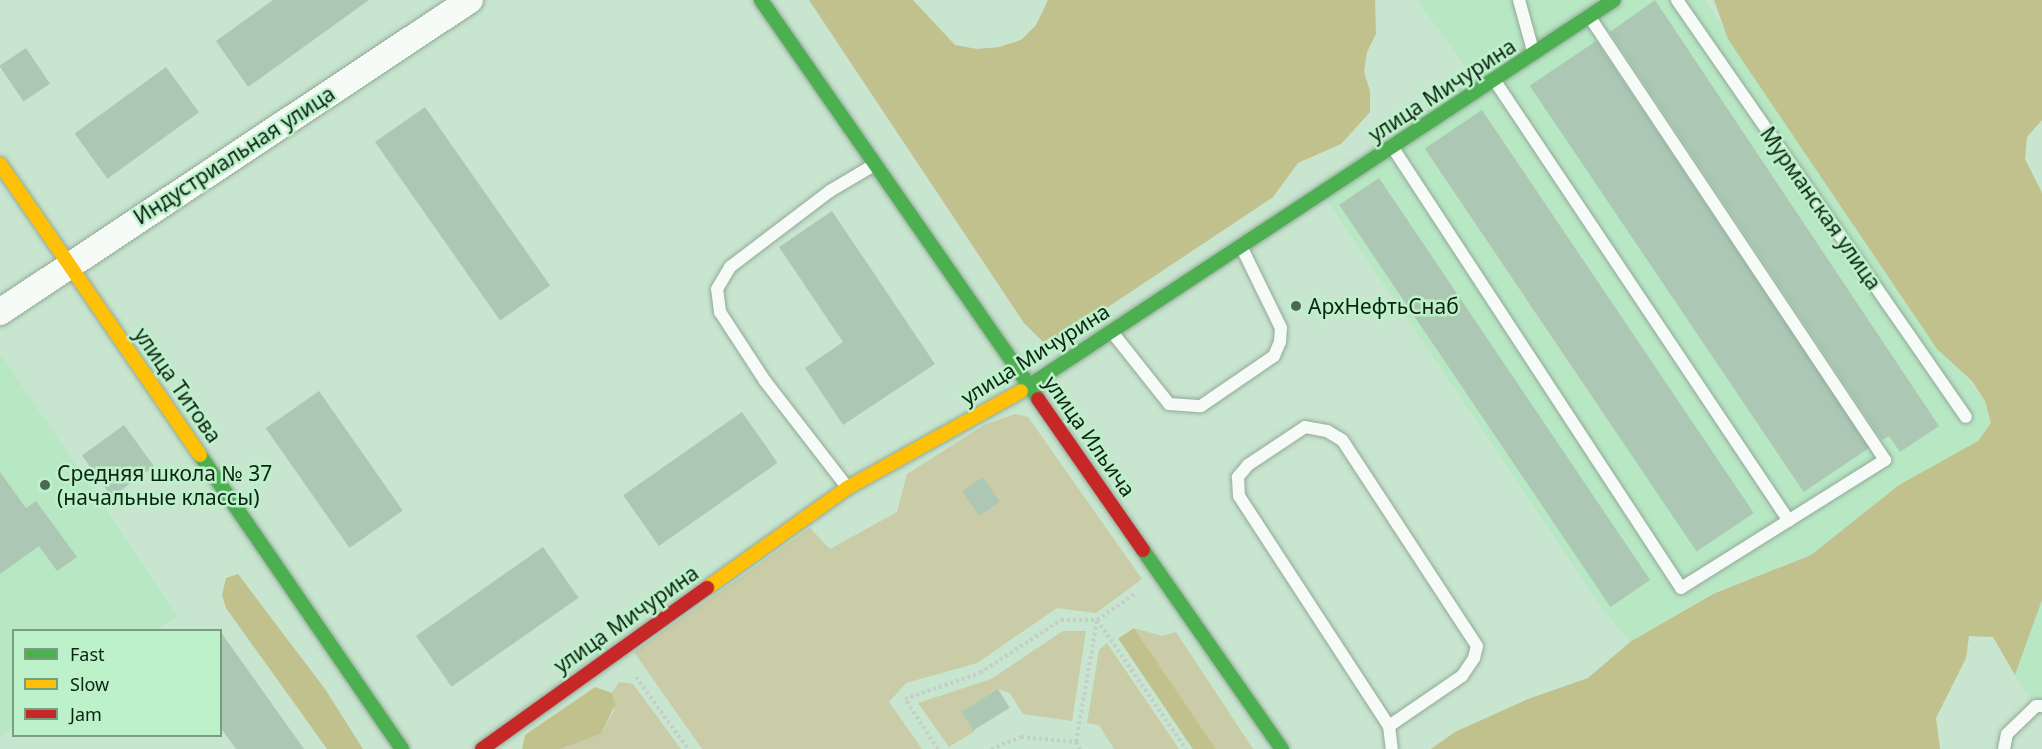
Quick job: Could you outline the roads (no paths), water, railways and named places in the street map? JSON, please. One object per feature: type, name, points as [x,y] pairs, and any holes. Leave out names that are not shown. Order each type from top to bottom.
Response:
[{"type":"street","name":"Индустриальная улица","points":[[0,312],[69,264],[470,0]]},
{"type":"street","name":"улица Ильича","points":[[761,0],[1282,749]]},
{"type":"street","name":"улица Мичурина","points":[[482,749],[617,650],[848,488],[1029,386],[1494,80],[1591,19],[1614,0]]},
{"type":"street","name":"улица Титова","points":[[0,164],[402,749]]},
{"type":"lane","points":[[1519,0],[1534,55]]},
{"type":"lane","name":"Мурманская улица","points":[[1677,0],[1966,417]]},
{"type":"lane","points":[[1393,148],[1682,588],[1885,460],[1591,19]]},
{"type":"lane","points":[[1494,80],[1789,521]]},
{"type":"lane","points":[[848,488],[765,381],[720,312],[717,289],[730,267],[830,191],[875,164]]},
{"type":"lane","points":[[1112,332],[1169,404],[1201,406],[1274,356],[1280,342],[1281,328],[1242,247]]},
{"type":"lane","points":[[1389,726],[1462,676],[1474,658],[1476,646],[1342,440],[1328,430],[1305,428],[1248,465],[1238,477],[1239,496],[1389,726],[1392,749]]},
{"type":"lane","points":[[2004,749],[2007,734],[2036,706],[2042,706]]},
{"type":"place","name":"АрхНефтьСнаб","points":[[1296,306]]},
{"type":"place","name":"Средняя школа № 37 (начальные классы)","points":[[45,485]]}]
